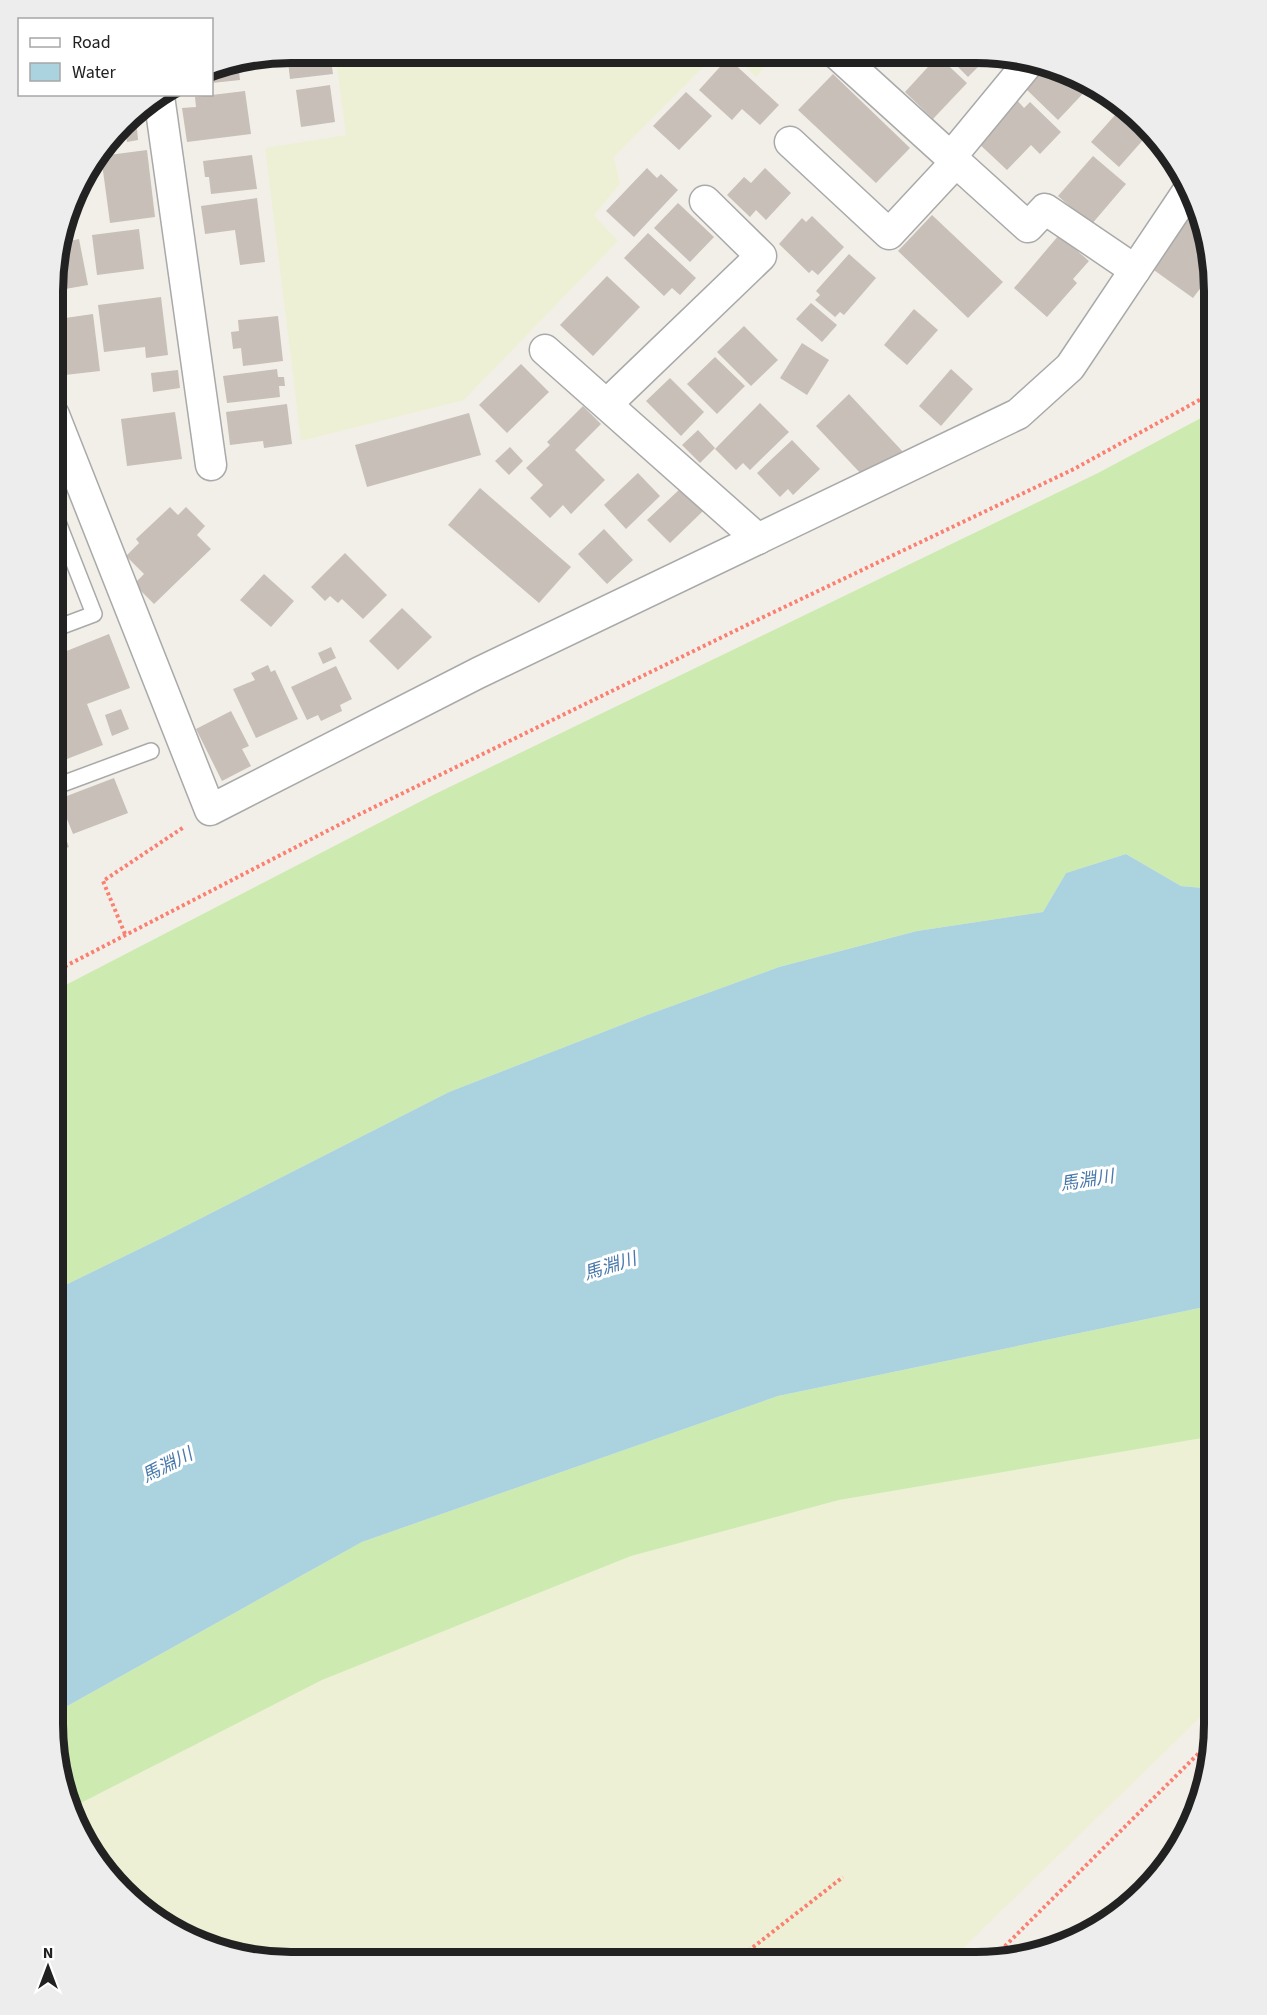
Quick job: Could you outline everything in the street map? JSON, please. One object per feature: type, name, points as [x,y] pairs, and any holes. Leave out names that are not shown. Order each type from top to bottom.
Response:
[{"type":"street","points":[[847,63],[1028,226],[1045,209],[1135,270]]},
{"type":"street","points":[[790,142],[889,234],[953,160],[1024,68]]},
{"type":"street","points":[[160,104],[211,465]]},
{"type":"street","points":[[63,438],[210,810],[478,673],[1018,414],[1070,367],[1184,198]]},
{"type":"street","points":[[606,404],[761,256],[705,201]]},
{"type":"street","points":[[545,350],[758,539]]},
{"type":"lane","points":[[63,535],[94,614],[63,626]]},
{"type":"lane","points":[[63,784],[151,751]]},
{"type":"path","points":[[63,967],[401,794],[753,622],[1074,469],[1204,398]]},
{"type":"path","points":[[125,934],[103,881],[210,810]]},
{"type":"path","points":[[1000,1951],[1203,1749]]},
{"type":"path","points":[[747,1952],[843,1877]]},
{"type":"green space","points":[[336,63],[707,63],[614,157],[620,184],[594,215],[618,241],[464,400],[301,441],[265,148],[346,135]]},
{"type":"green space","points":[[742,63],[769,63],[756,77]]},
{"type":"green space","points":[[1204,416],[1204,888],[1181,886],[1126,854],[1066,873],[1043,912],[917,931],[779,967],[647,1015],[449,1092],[63,1286],[63,986],[431,796],[1098,473]]},
{"type":"green space","points":[[1204,1307],[1204,1438],[839,1500],[631,1556],[322,1680],[78,1805],[67,1768],[63,1739],[63,1708],[362,1542],[778,1396]]},
{"type":"green space","points":[[1204,1438],[1204,1714],[959,1952],[276,1952],[247,1948],[204,1935],[152,1905],[110,1863],[80,1811],[78,1805],[322,1680],[631,1556],[839,1500]]},
{"type":"water","name":"馬淵川","points":[[1126,854],[1181,886],[1204,888],[1204,1307],[778,1396],[362,1542],[63,1708],[63,1286],[449,1092],[647,1015],[779,967],[917,931],[1043,912],[1066,873]]},
{"type":"building","points":[[288,63],[331,63],[333,74],[290,79]]},
{"type":"building","points":[[723,63],[733,63],[779,105],[760,125],[742,109],[732,120],[699,90]]},
{"type":"building","points":[[932,63],[946,63],[967,83],[933,119],[905,92]]},
{"type":"building","points":[[954,63],[982,63],[968,77]]},
{"type":"building","points":[[239,69],[240,80],[213,83],[213,77]]},
{"type":"building","points":[[1040,72],[1063,80],[1085,91],[1058,120],[1025,88]]},
{"type":"building","points":[[833,74],[910,148],[876,183],[798,110]]},
{"type":"building","points":[[330,85],[335,122],[301,127],[296,90]]},
{"type":"building","points":[[245,91],[251,134],[187,142],[182,108],[196,107],[195,97]]},
{"type":"building","points":[[686,92],[712,116],[679,150],[653,126]]},
{"type":"building","points":[[1016,99],[1024,108],[1030,102],[1061,132],[1040,154],[1031,145],[1007,170],[976,141]]},
{"type":"building","points":[[1118,112],[1145,138],[1119,167],[1091,142]]},
{"type":"building","points":[[137,124],[138,140],[127,142],[126,135]]},
{"type":"building","points":[[147,150],[155,217],[110,223],[102,163],[108,155]]},
{"type":"building","points":[[252,155],[257,189],[211,194],[209,177],[205,177],[203,161]]},
{"type":"building","points":[[1093,156],[1126,184],[1091,225],[1058,196]]},
{"type":"building","points":[[647,168],[657,178],[661,174],[678,190],[634,237],[606,211]]},
{"type":"building","points":[[765,168],[791,193],[766,220],[756,210],[750,217],[727,195],[744,177],[751,183]]},
{"type":"building","points":[[257,198],[265,262],[240,265],[235,230],[205,234],[201,206]]},
{"type":"building","points":[[678,203],[714,237],[690,262],[654,228]]},
{"type":"building","points":[[1190,213],[1200,247],[1204,283],[1193,298],[1151,268]]},
{"type":"building","points":[[932,215],[1003,282],[968,318],[898,251]]},
{"type":"building","points":[[812,216],[844,247],[818,275],[812,270],[809,273],[779,244],[802,218],[806,222]]},
{"type":"building","points":[[139,229],[144,269],[97,275],[92,235]]},
{"type":"building","points":[[648,233],[696,278],[680,295],[672,288],[664,296],[624,258]]},
{"type":"building","points":[[1059,235],[1089,261],[1073,279],[1077,283],[1047,317],[1014,288]]},
{"type":"building","points":[[79,239],[88,285],[63,289],[63,276],[69,241]]},
{"type":"building","points":[[849,254],[876,278],[844,315],[840,312],[835,317],[815,300],[820,295],[816,291]]},
{"type":"building","points":[[607,276],[640,307],[593,356],[560,325]]},
{"type":"building","points":[[161,297],[168,355],[146,358],[145,347],[104,352],[98,305]]},
{"type":"building","points":[[811,303],[837,325],[822,342],[796,319]]},
{"type":"building","points":[[914,309],[938,330],[907,365],[884,345]]},
{"type":"building","points":[[93,314],[100,371],[65,375],[63,318]]},
{"type":"building","points":[[278,316],[283,361],[243,366],[241,348],[233,349],[231,332],[239,331],[238,320]]},
{"type":"building","points":[[744,326],[778,360],[751,386],[717,352]]},
{"type":"building","points":[[802,343],[829,360],[807,395],[780,378]]},
{"type":"building","points":[[715,357],[745,386],[717,414],[687,384]]},
{"type":"building","points":[[521,364],[549,392],[507,433],[479,405]]},
{"type":"building","points":[[277,369],[278,377],[284,377],[285,386],[279,386],[280,397],[227,403],[223,376]]},
{"type":"building","points":[[951,369],[973,389],[941,426],[919,406]]},
{"type":"building","points":[[178,370],[180,388],[153,392],[151,373]]},
{"type":"building","points":[[670,378],[704,412],[681,436],[646,401]]},
{"type":"building","points":[[849,394],[904,453],[887,469],[880,462],[864,477],[816,426]]},
{"type":"building","points":[[760,403],[789,432],[750,470],[743,463],[736,470],[715,449]]},
{"type":"building","points":[[287,404],[292,444],[264,448],[263,441],[230,445],[226,412]]},
{"type":"building","points":[[583,406],[601,424],[575,450],[605,480],[571,514],[563,505],[550,518],[530,498],[543,485],[526,468],[550,445],[547,442]]},
{"type":"building","points":[[175,412],[182,459],[127,466],[121,419]]},
{"type":"building","points":[[469,413],[481,455],[367,487],[355,445]]},
{"type":"building","points":[[698,430],[715,448],[700,463],[682,445]]},
{"type":"building","points":[[792,440],[820,469],[793,495],[788,489],[780,497],[757,473]]},
{"type":"building","points":[[510,447],[523,461],[509,475],[495,461]]},
{"type":"building","points":[[638,473],[660,496],[626,529],[604,505]]},
{"type":"building","points":[[480,488],[571,567],[539,603],[448,525]]},
{"type":"building","points":[[681,488],[703,511],[670,543],[647,520]]},
{"type":"building","points":[[170,507],[178,515],[186,507],[205,526],[197,535],[211,549],[154,604],[134,584],[144,574],[126,556],[139,543],[136,539]]},
{"type":"building","points":[[604,529],[633,560],[607,584],[578,554]]},
{"type":"building","points":[[345,553],[387,595],[363,619],[342,599],[338,603],[330,596],[325,601],[311,587]]},
{"type":"building","points":[[264,574],[294,601],[271,627],[240,600]]},
{"type":"building","points":[[402,608],[432,637],[398,670],[369,641]]},
{"type":"building","points":[[109,634],[130,688],[87,704],[103,745],[63,761],[63,652]]},
{"type":"building","points":[[331,647],[336,658],[323,664],[318,653]]},
{"type":"building","points":[[268,665],[271,672],[275,670],[298,719],[256,738],[233,689],[255,680],[251,673]]},
{"type":"building","points":[[336,666],[352,699],[340,705],[342,711],[321,721],[318,715],[307,720],[291,687]]},
{"type":"building","points":[[121,709],[129,729],[112,736],[105,715]]},
{"type":"building","points":[[231,711],[249,746],[242,749],[251,766],[222,781],[196,729]]},
{"type":"building","points":[[114,778],[128,813],[73,834],[63,809],[63,797]]},
{"type":"building","points":[[63,831],[69,847],[63,849]]}]
